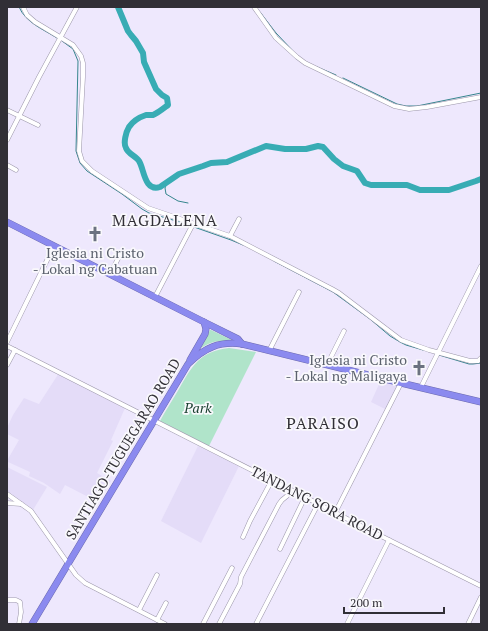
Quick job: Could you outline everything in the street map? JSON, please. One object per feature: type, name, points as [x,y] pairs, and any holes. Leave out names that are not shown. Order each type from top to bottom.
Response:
[{"type":"highway","points":[[7,222],[238,339],[242,344]]},
{"type":"highway","points":[[188,364],[205,334],[206,329],[204,322]]},
{"type":"highway","name":"SANTIAGO-TUGUEGARAO ROAD","points":[[32,624],[188,364],[207,348],[225,343],[242,344],[481,402]]},
{"type":"street","points":[[23,7],[27,14],[35,22],[73,44],[81,56],[83,63],[83,77],[79,145],[81,158],[84,164],[92,171],[152,210],[230,236],[336,291],[401,340],[418,347],[470,362],[478,361],[481,358]]},
{"type":"street","points":[[7,140],[77,7]]},
{"type":"street","points":[[254,7],[276,38],[305,63],[394,106],[409,109],[427,108],[481,97]]},
{"type":"street","points":[[7,110],[38,125]]},
{"type":"street","points":[[7,165],[16,170]]},
{"type":"street","points":[[230,236],[239,220]]},
{"type":"street","points":[[154,297],[193,224]]},
{"type":"street","points":[[7,342],[54,246]]},
{"type":"street","points":[[110,274],[121,253]]},
{"type":"street","points":[[421,388],[481,266]]},
{"type":"street","points":[[269,351],[299,292]]},
{"type":"street","points":[[327,365],[344,331]]},
{"type":"street","name":"TANDANG SORA ROAD","points":[[7,346],[481,586]]},
{"type":"street","points":[[7,365],[15,350]]},
{"type":"street","points":[[335,513],[401,383]]},
{"type":"street","points":[[243,537],[272,480]]},
{"type":"street","points":[[219,624],[278,504],[287,496],[290,489]]},
{"type":"street","points":[[7,494],[22,504],[33,514],[76,575],[85,583],[165,624]]},
{"type":"street","points":[[280,549],[305,497]]},
{"type":"street","points":[[7,503],[22,504]]},
{"type":"street","points":[[256,624],[318,504]]},
{"type":"street","points":[[346,624],[390,540]]},
{"type":"street","points":[[203,624],[232,568]]},
{"type":"street","points":[[139,610],[157,575]]},
{"type":"street","points":[[468,624],[481,597]]},
{"type":"street","points":[[7,600],[16,600],[20,602],[21,612],[19,624]]},
{"type":"street","points":[[158,620],[166,603]]},
{"type":"shaded area","points":[[59,373],[125,408],[111,440],[113,441],[97,473],[111,481],[98,502],[65,485],[60,494],[44,483],[29,476],[30,472],[8,462],[8,459],[19,440],[7,434],[7,428],[13,415],[24,398],[39,404]]},
{"type":"shaded area","points":[[380,382],[398,386],[385,409],[371,402]]},
{"type":"shaded area","points":[[198,446],[239,466],[201,543],[161,521]]},
{"type":"shaded area","points":[[7,467],[47,487],[33,510],[7,492]]},
{"type":"green space","points":[[210,330],[236,342],[217,341],[209,343],[201,348]]},
{"type":"green space","name":"Park","points":[[229,348],[256,352],[209,446],[160,421],[188,373],[198,361],[211,352]]},
{"type":"waterway","points":[[19,7],[22,13],[30,21],[57,38]]},
{"type":"waterway","points":[[118,7],[128,31],[143,53],[144,62],[156,89],[167,98],[168,105],[153,115],[146,115],[135,121],[129,127],[125,138],[125,146],[127,150],[139,161],[145,178],[148,183],[155,188],[160,187],[179,174],[211,163],[227,162],[266,146],[285,149],[306,149],[318,146],[323,147],[334,159],[343,166],[357,171],[365,183],[371,185],[407,185],[420,190],[449,190],[481,179]]},
{"type":"waterway","points":[[260,12],[276,33],[293,51]]},
{"type":"waterway","points":[[62,41],[73,49],[78,61],[76,151],[80,163],[87,171],[149,213],[190,225]]},
{"type":"waterway","points":[[317,67],[336,75]]},
{"type":"waterway","points":[[343,78],[397,104],[406,106],[417,106],[481,93]]},
{"type":"waterway","points":[[167,183],[165,188],[166,194],[178,201],[188,203]]},
{"type":"waterway","points":[[194,227],[243,245]]},
{"type":"waterway","points":[[274,261],[333,292],[400,342],[423,350]]},
{"type":"waterway","points":[[439,355],[469,364],[481,363]]},
{"type":"place","name":"Iglesia ni Cristo - Lokal ng Cabatuan","points":[[95,234]]},
{"type":"place","name":"Iglesia ni Cristo - Lokal ng Maligaya","points":[[419,368]]},
{"type":"district","name":"MAGDALENA","points":[[165,220]]},
{"type":"district","name":"PARAISO","points":[[323,423]]}]
